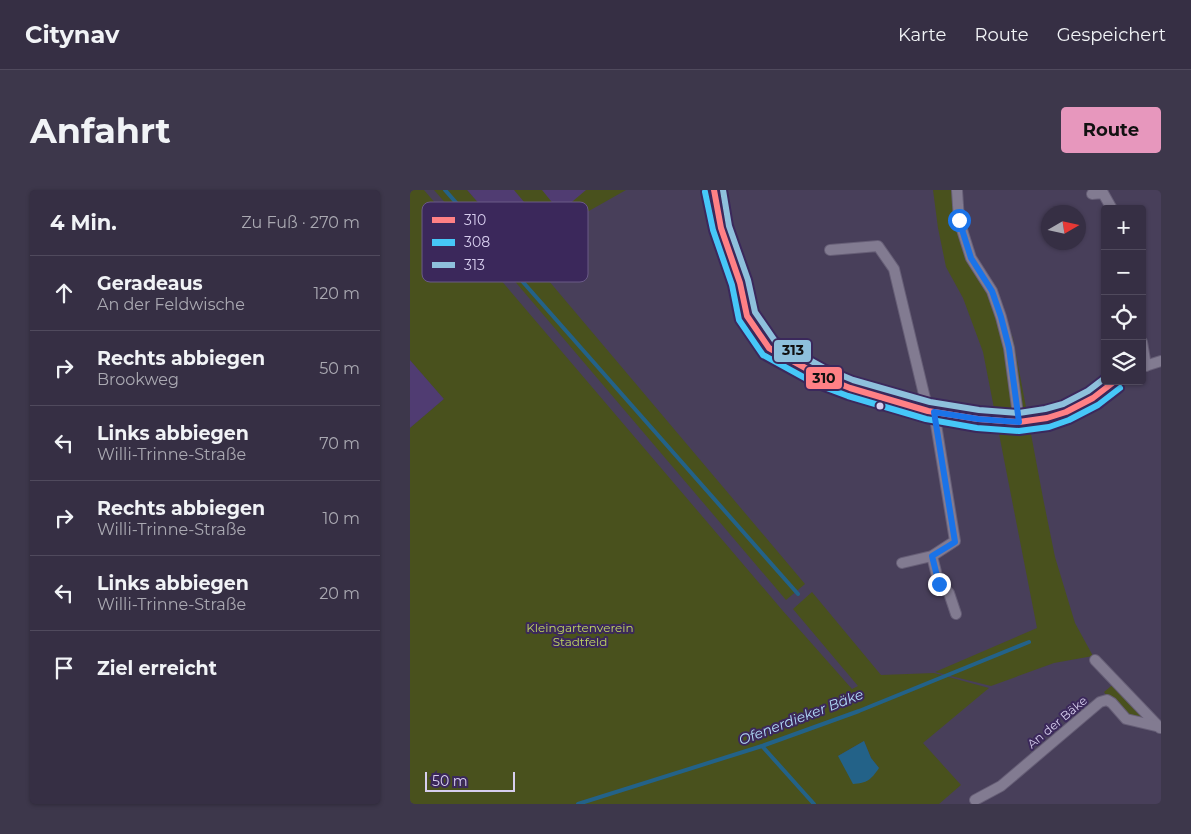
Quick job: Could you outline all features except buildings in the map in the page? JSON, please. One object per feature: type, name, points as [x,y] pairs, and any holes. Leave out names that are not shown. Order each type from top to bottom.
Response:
[{"type":"street","points":[[957,190],[959,220],[971,258],[992,291],[1009,348],[1019,422]]},
{"type":"street","points":[[1092,194],[1104,193],[1110,205]]},
{"type":"street","points":[[830,250],[878,246],[894,269],[931,411],[955,542],[932,556],[902,563]]},
{"type":"street","points":[[744,301],[747,316],[769,348],[797,364],[850,388],[931,411],[978,419],[1019,422],[1038,420],[1066,412],[1083,404],[1109,385]]},
{"type":"street","points":[[1146,365],[1161,361]]},
{"type":"street","points":[[932,556],[939,584],[949,593],[956,614]]},
{"type":"street","points":[[1095,660],[1160,728]]},
{"type":"street","name":"An der Bäke","points":[[975,800],[1001,786],[1100,702],[1107,700],[1112,703],[1126,719],[1160,728]]},
{"type":"shaded area","points":[[467,190],[623,190],[588,210],[588,202],[477,202]]},
{"type":"shaded area","points":[[410,360],[444,399],[410,428]]},
{"type":"green space","name":"Kleingartenverein Stadtfeld","points":[[410,190],[424,190],[434,202],[422,202],[422,282],[502,282],[783,611],[852,689],[858,686],[793,609],[812,592],[881,675],[934,673],[989,688],[923,743],[961,785],[939,804],[410,804],[410,428],[444,399],[410,360]],"holes":[[[864,741],[871,758],[879,768],[838,756]]]},
{"type":"green space","points":[[434,190],[467,190],[477,202],[444,202]]},
{"type":"green space","points":[[514,190],[542,190],[552,202],[524,202]]},
{"type":"green space","points":[[586,190],[626,190],[588,212],[588,202],[572,202]]},
{"type":"green space","points":[[933,190],[960,190],[962,215],[975,255],[992,285],[1013,338],[1055,557],[1075,623],[1093,656],[1054,663],[991,686],[935,672],[1037,628],[983,352],[963,298],[946,267]]},
{"type":"green space","points":[[515,282],[550,282],[805,584],[786,600]]},
{"type":"green space","points":[[1116,682],[1160,727],[1131,720],[1112,703],[1104,692]]},
{"type":"water","points":[[864,741],[871,758],[879,768],[868,780],[853,784],[838,756]]},
{"type":"waterway","points":[[445,190],[455,202]]},
{"type":"waterway","points":[[523,282],[798,594]]},
{"type":"waterway","name":"Ofenerdieker Bäke","points":[[578,804],[762,746],[859,711],[1029,642]]},
{"type":"waterway","points":[[762,746],[814,804]]},
{"type":"transit line","name":"310","points":[[714,190],[721,228],[740,283],[747,316],[769,348],[820,376],[850,388],[928,411],[978,419],[1019,422],[1047,418],[1066,412],[1093,398],[1110,385]]},
{"type":"transit line","name":"313","points":[[723,190],[729,226],[748,280],[755,312],[775,341],[824,368],[853,380],[930,402],[979,410],[1019,413],[1063,404],[1088,391],[1101,381]]},
{"type":"transit line","name":"308","points":[[705,192],[713,230],[732,285],[739,320],[763,355],[816,384],[848,396],[926,419],[977,428],[1019,431],[1049,427],[1069,420],[1098,405],[1120,388]]},
{"type":"route","points":[[939,584],[932,556],[955,542],[934,412],[978,419],[1019,422],[1009,348],[1001,317],[992,291],[971,258],[959,220]]}]
